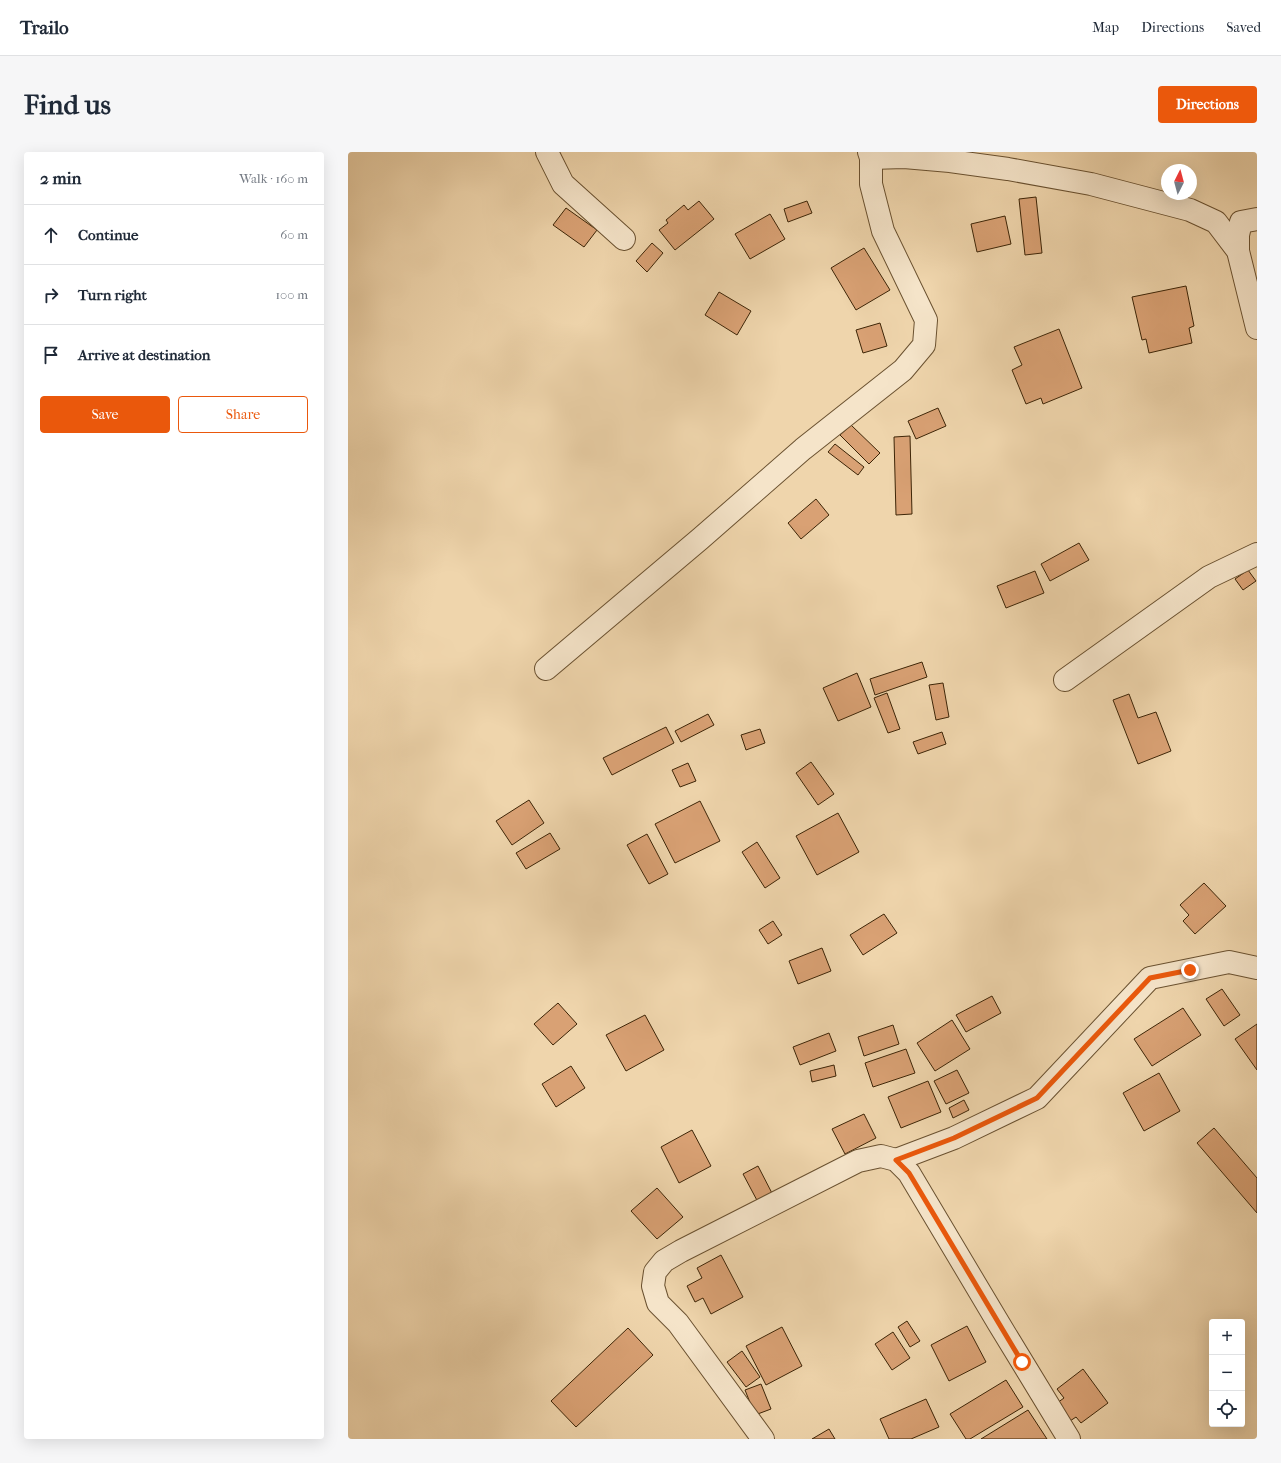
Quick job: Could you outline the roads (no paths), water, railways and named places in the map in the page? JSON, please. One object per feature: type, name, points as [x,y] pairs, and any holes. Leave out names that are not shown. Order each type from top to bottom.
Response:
[{"type":"street","points":[[547,152],[563,184],[624,239]]},
{"type":"street","points":[[546,669],[700,539],[803,449],[903,370],[924,345],[926,320],[882,231],[871,184],[870,154],[950,161],[1091,184],[1190,210],[1216,222],[1238,251]]},
{"type":"street","points":[[1257,219],[1241,222],[1238,235],[1238,251],[1257,328]]},
{"type":"street","points":[[1065,680],[1210,577],[1257,554]]},
{"type":"street","points":[[896,1160],[954,1138],[1037,1098],[1150,978],[1229,962],[1257,968]]},
{"type":"street","points":[[763,1439],[678,1323],[658,1303],[653,1286],[655,1272],[664,1261],[681,1251],[858,1161],[881,1156],[896,1160],[909,1173],[994,1317],[1069,1439]]}]
